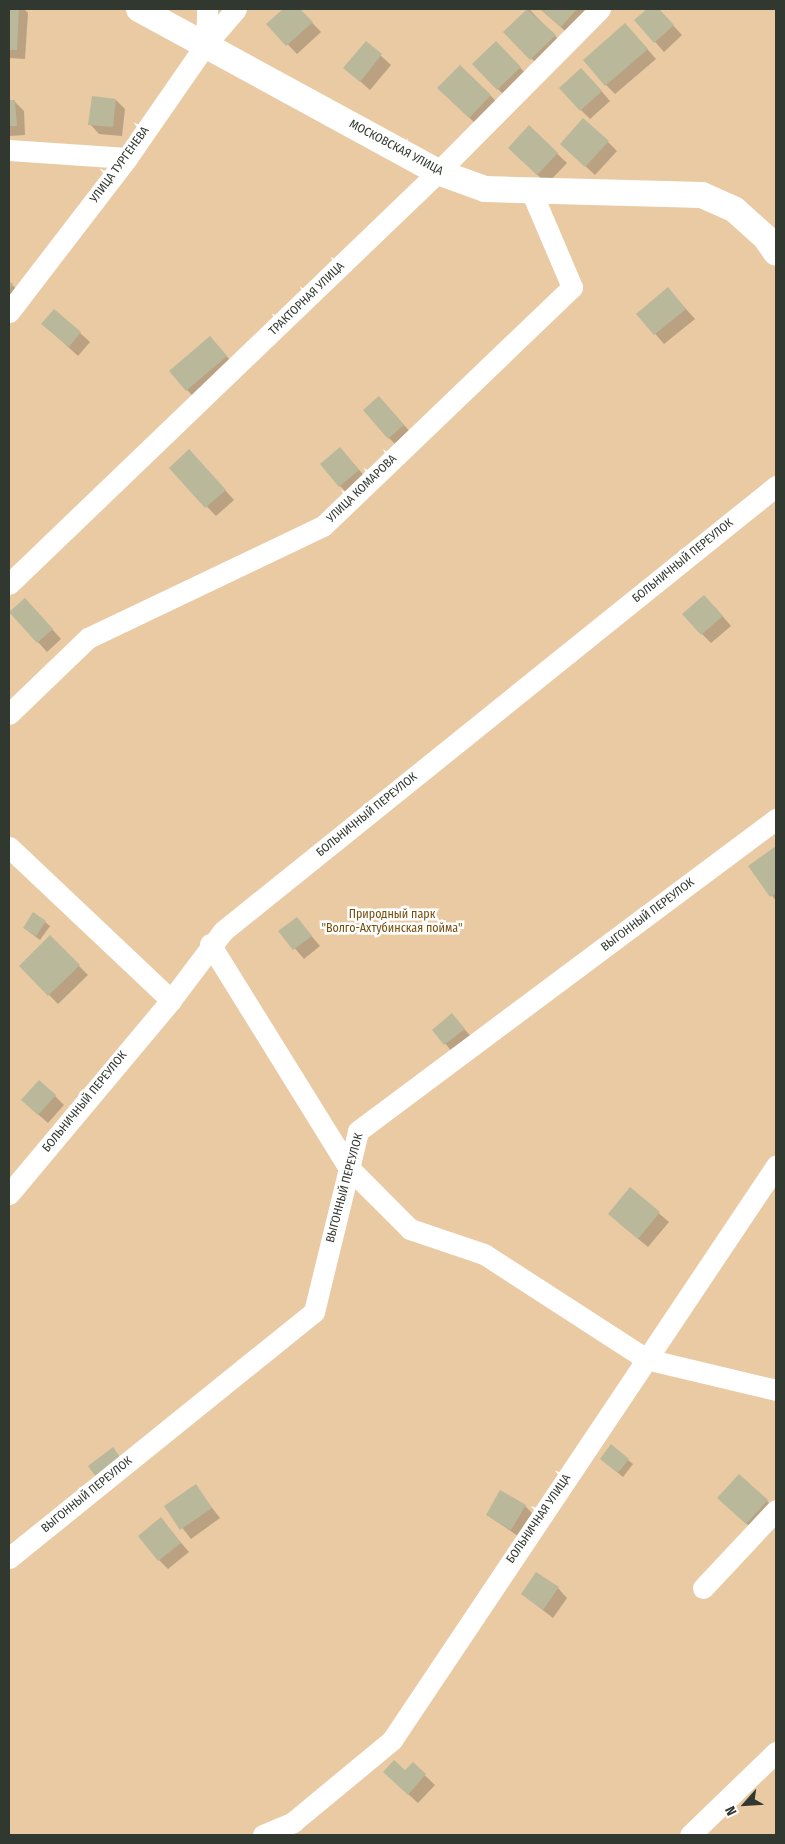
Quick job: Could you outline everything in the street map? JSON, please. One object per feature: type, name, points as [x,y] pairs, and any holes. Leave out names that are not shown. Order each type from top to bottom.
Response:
[{"type":"street","name":"МОСКОВСКАЯ УЛИЦА","points":[[139,9],[438,172],[485,189],[532,193],[658,192],[702,196],[735,210],[772,239]]},
{"type":"street","points":[[206,44],[207,9]]},
{"type":"street","name":"УЛИЦА ТУРГЕНЕВА","points":[[9,312],[127,158],[206,44],[236,9]]},
{"type":"street","name":"ТРАКТОРНАЯ УЛИЦА","points":[[9,584],[438,172],[600,9]]},
{"type":"street","points":[[9,150],[127,158]]},
{"type":"street","name":"УЛИЦА КОМАРОВА","points":[[9,714],[88,638],[323,526],[572,287],[532,193]]},
{"type":"street","name":"БОЛЬНИЧНЫЙ ПЕРЕУЛОК","points":[[9,1194],[171,1000],[210,944],[223,931],[776,486]]},
{"type":"street","name":"ВЫГОННЫЙ ПЕРЕУЛОК","points":[[9,1558],[314,1312],[358,1130],[776,819]]},
{"type":"street","points":[[9,847],[171,1000]]},
{"type":"street","points":[[210,944],[349,1168],[410,1229],[484,1254],[646,1359],[776,1390]]},
{"type":"street","name":"БОЛЬНИЧНАЯ УЛИЦА","points":[[263,1835],[294,1822],[392,1740],[776,1166]]},
{"type":"street","points":[[703,1588],[776,1510]]},
{"type":"street","points":[[690,1835],[776,1752]]},
{"type":"green space","name":"Природный парк \"Волго-Ахтубинская пойма\"","points":[[9,9],[776,9],[776,1835],[9,1835]]},
{"type":"building","points":[[9,9],[19,9],[17,50],[9,50]]},
{"type":"building","points":[[283,9],[300,9],[313,22],[286,46],[266,24]]},
{"type":"building","points":[[527,9],[556,35],[530,60],[503,32]]},
{"type":"building","points":[[540,9],[577,9],[561,27]]},
{"type":"building","points":[[647,9],[659,9],[674,25],[654,43],[634,20]]},
{"type":"building","points":[[625,23],[648,49],[605,86],[583,60]]},
{"type":"building","points":[[366,41],[382,54],[360,82],[343,68]]},
{"type":"building","points":[[496,41],[521,67],[497,90],[472,64]]},
{"type":"building","points":[[460,65],[491,95],[469,118],[437,88]]},
{"type":"building","points":[[581,68],[602,91],[580,111],[559,88]]},
{"type":"building","points":[[92,96],[116,99],[113,127],[88,125]]},
{"type":"building","points":[[9,100],[15,100],[17,126],[9,126]]},
{"type":"building","points":[[583,118],[609,141],[585,167],[560,144]]},
{"type":"building","points":[[529,125],[558,153],[537,175],[508,148]]},
{"type":"building","points":[[9,281],[13,284],[9,291]]},
{"type":"building","points":[[668,287],[686,309],[654,335],[636,314]]},
{"type":"building","points":[[54,309],[81,332],[69,347],[41,324]]},
{"type":"building","points":[[210,336],[227,356],[186,391],[169,371]]},
{"type":"building","points":[[379,396],[404,425],[388,439],[363,410]]},
{"type":"building","points":[[340,447],[359,470],[339,487],[320,464]]},
{"type":"building","points":[[189,449],[226,490],[205,508],[169,468]]},
{"type":"building","points":[[704,595],[723,616],[701,635],[682,614]]},
{"type":"building","points":[[25,598],[53,629],[37,643],[9,612]]},
{"type":"building","points":[[776,846],[776,893],[770,897],[748,866]]},
{"type":"building","points":[[33,912],[46,921],[36,936],[23,928]]},
{"type":"building","points":[[297,917],[312,936],[293,950],[278,931]]},
{"type":"building","points":[[50,935],[80,965],[48,996],[19,966]]},
{"type":"building","points":[[452,1013],[465,1029],[444,1045],[432,1030]]},
{"type":"building","points":[[39,1080],[56,1095],[38,1115],[21,1100]]},
{"type":"building","points":[[630,1187],[660,1212],[638,1239],[608,1214]]},
{"type":"building","points":[[611,1444],[629,1459],[618,1473],[600,1459]]},
{"type":"building","points":[[113,1447],[124,1463],[99,1481],[88,1466]]},
{"type":"building","points":[[739,1474],[768,1500],[746,1524],[717,1498]]},
{"type":"building","points":[[196,1484],[212,1508],[180,1530],[164,1506]]},
{"type":"building","points":[[500,1490],[526,1505],[511,1530],[486,1515]]},
{"type":"building","points":[[161,1517],[181,1543],[158,1561],[138,1536]]},
{"type":"building","points":[[536,1572],[559,1587],[543,1610],[521,1594]]},
{"type":"building","points":[[394,1760],[405,1770],[413,1762],[426,1774],[408,1795],[383,1772]]}]
